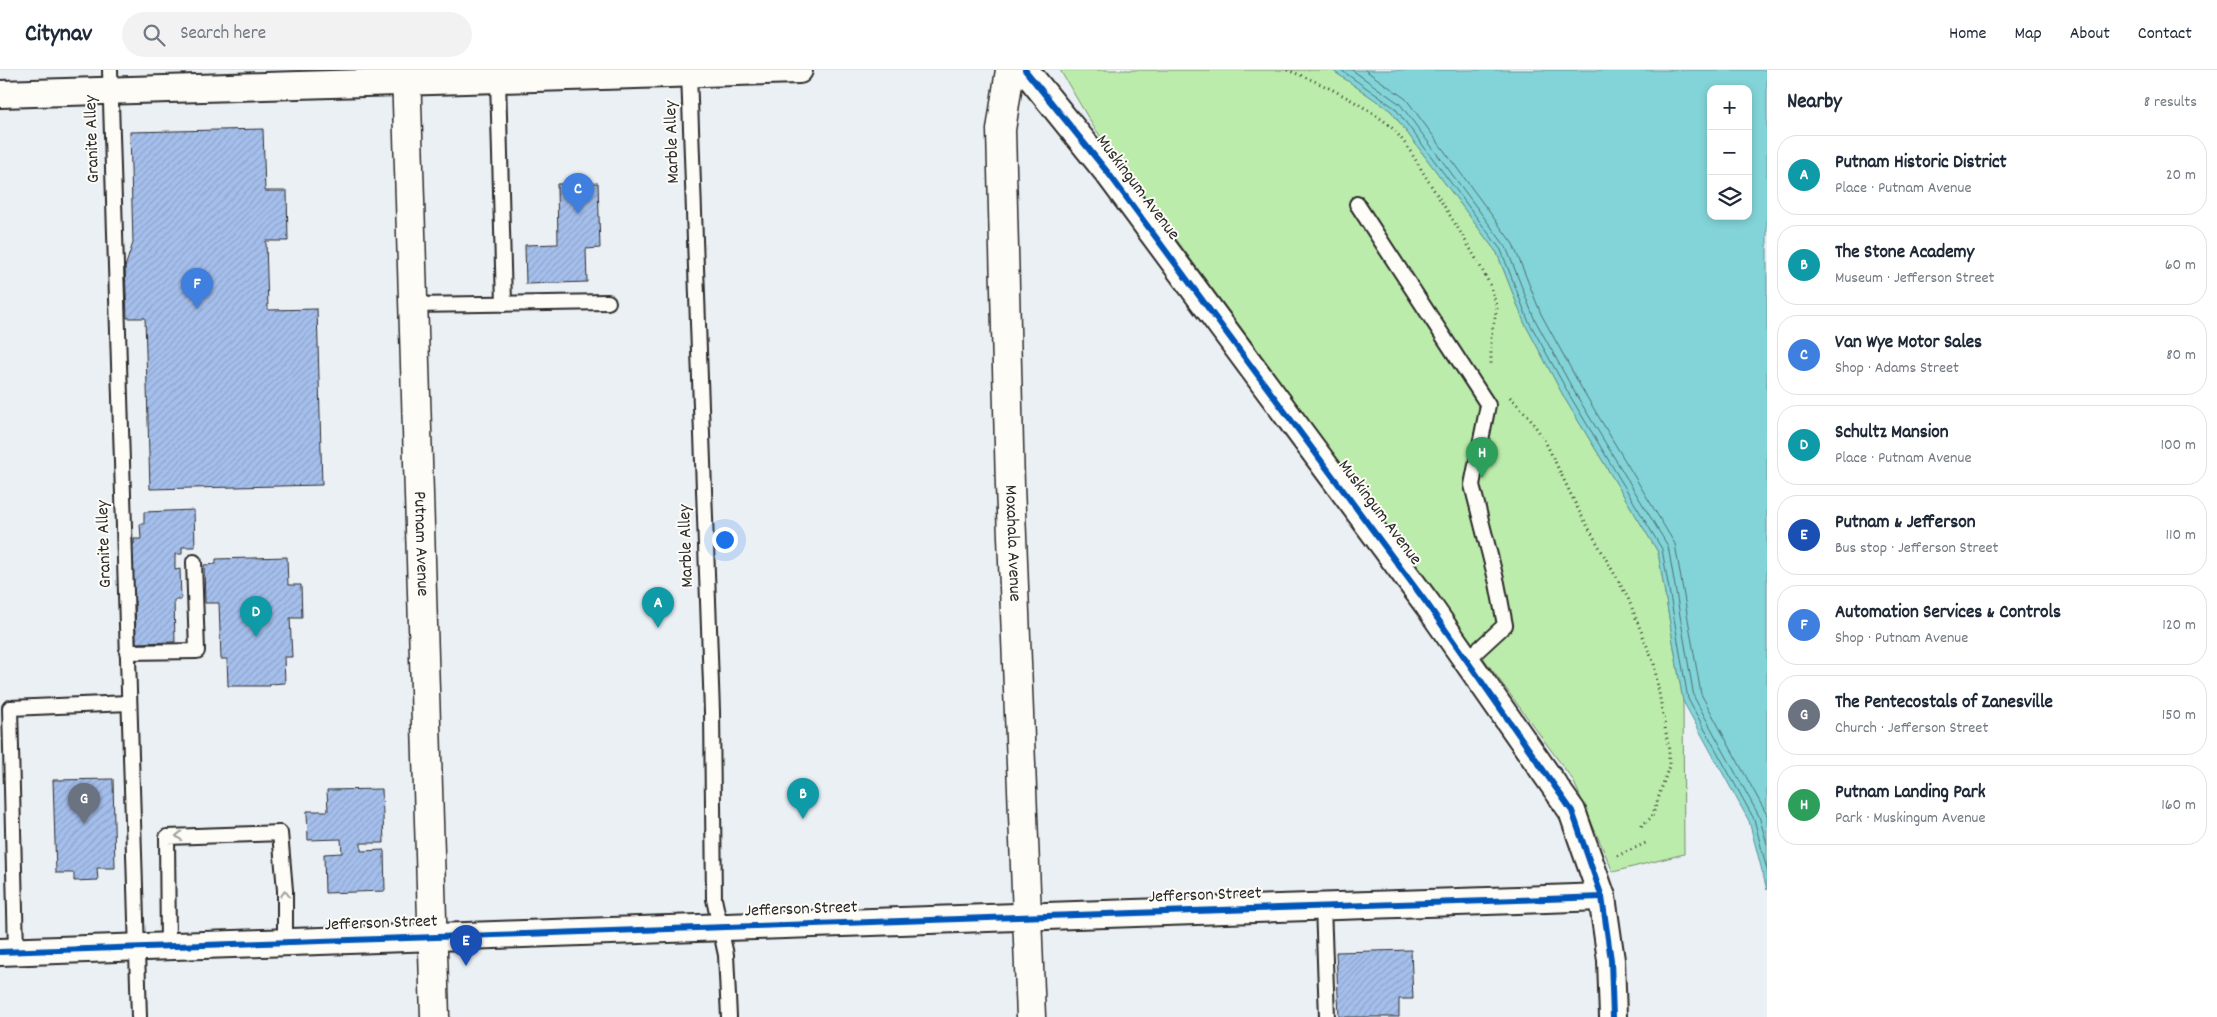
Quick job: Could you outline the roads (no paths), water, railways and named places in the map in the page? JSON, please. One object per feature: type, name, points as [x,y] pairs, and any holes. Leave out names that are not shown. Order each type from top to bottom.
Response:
[{"type":"street","points":[[0,94],[110,80],[406,76],[498,79],[799,70]]},
{"type":"street","name":"Moxahala Avenue","points":[[1010,70],[1001,130],[1010,486],[1031,1017]]},
{"type":"street","name":"Muskingum Avenue","points":[[1025,70],[1109,174],[1428,605],[1572,811],[1602,897],[1611,960],[1613,1017]]},
{"type":"street","name":"Putnam Avenue","points":[[406,76],[435,1017]]},
{"type":"street","name":"Jefferson Street","points":[[8,952],[1602,897]]},
{"type":"lane","name":"Marble Alley","points":[[689,73],[712,712],[714,899],[726,955],[729,1017]]},
{"type":"lane","points":[[498,79],[504,304]]},
{"type":"lane","name":"Granite Alley","points":[[110,80],[138,1017]]},
{"type":"lane","points":[[1357,204],[1488,405],[1472,485],[1497,583],[1505,625],[1466,661]]},
{"type":"lane","points":[[413,306],[608,302]]},
{"type":"lane","points":[[127,652],[197,651],[194,562]]},
{"type":"lane","points":[[8,952],[14,870],[5,725],[10,708],[129,704]]},
{"type":"lane","points":[[168,946],[167,837],[280,833],[285,890],[285,942]]},
{"type":"lane","points":[[0,870],[14,870]]},
{"type":"lane","points":[[1323,906],[1327,1017]]},
{"type":"water","points":[[1332,70],[1767,70],[1767,890],[1749,821],[1683,701],[1658,552],[1565,399],[1524,322],[1497,253],[1391,111]]},
{"type":"place","name":"Van Wye Motor Sales","points":[[578,214]]},
{"type":"place","name":"Automation Services & Controls","points":[[197,309]]},
{"type":"place","name":"Putnam Landing Park","points":[[1482,478]]},
{"type":"place","name":"Putnam Historic District","points":[[658,628]]},
{"type":"place","name":"Schultz Mansion","points":[[256,637]]},
{"type":"place","name":"The Stone Academy","points":[[803,819]]},
{"type":"place","name":"The Pentecostals of Zanesville","points":[[84,824]]},
{"type":"place","name":"Putnam & Jefferson","points":[[466,966]]}]
